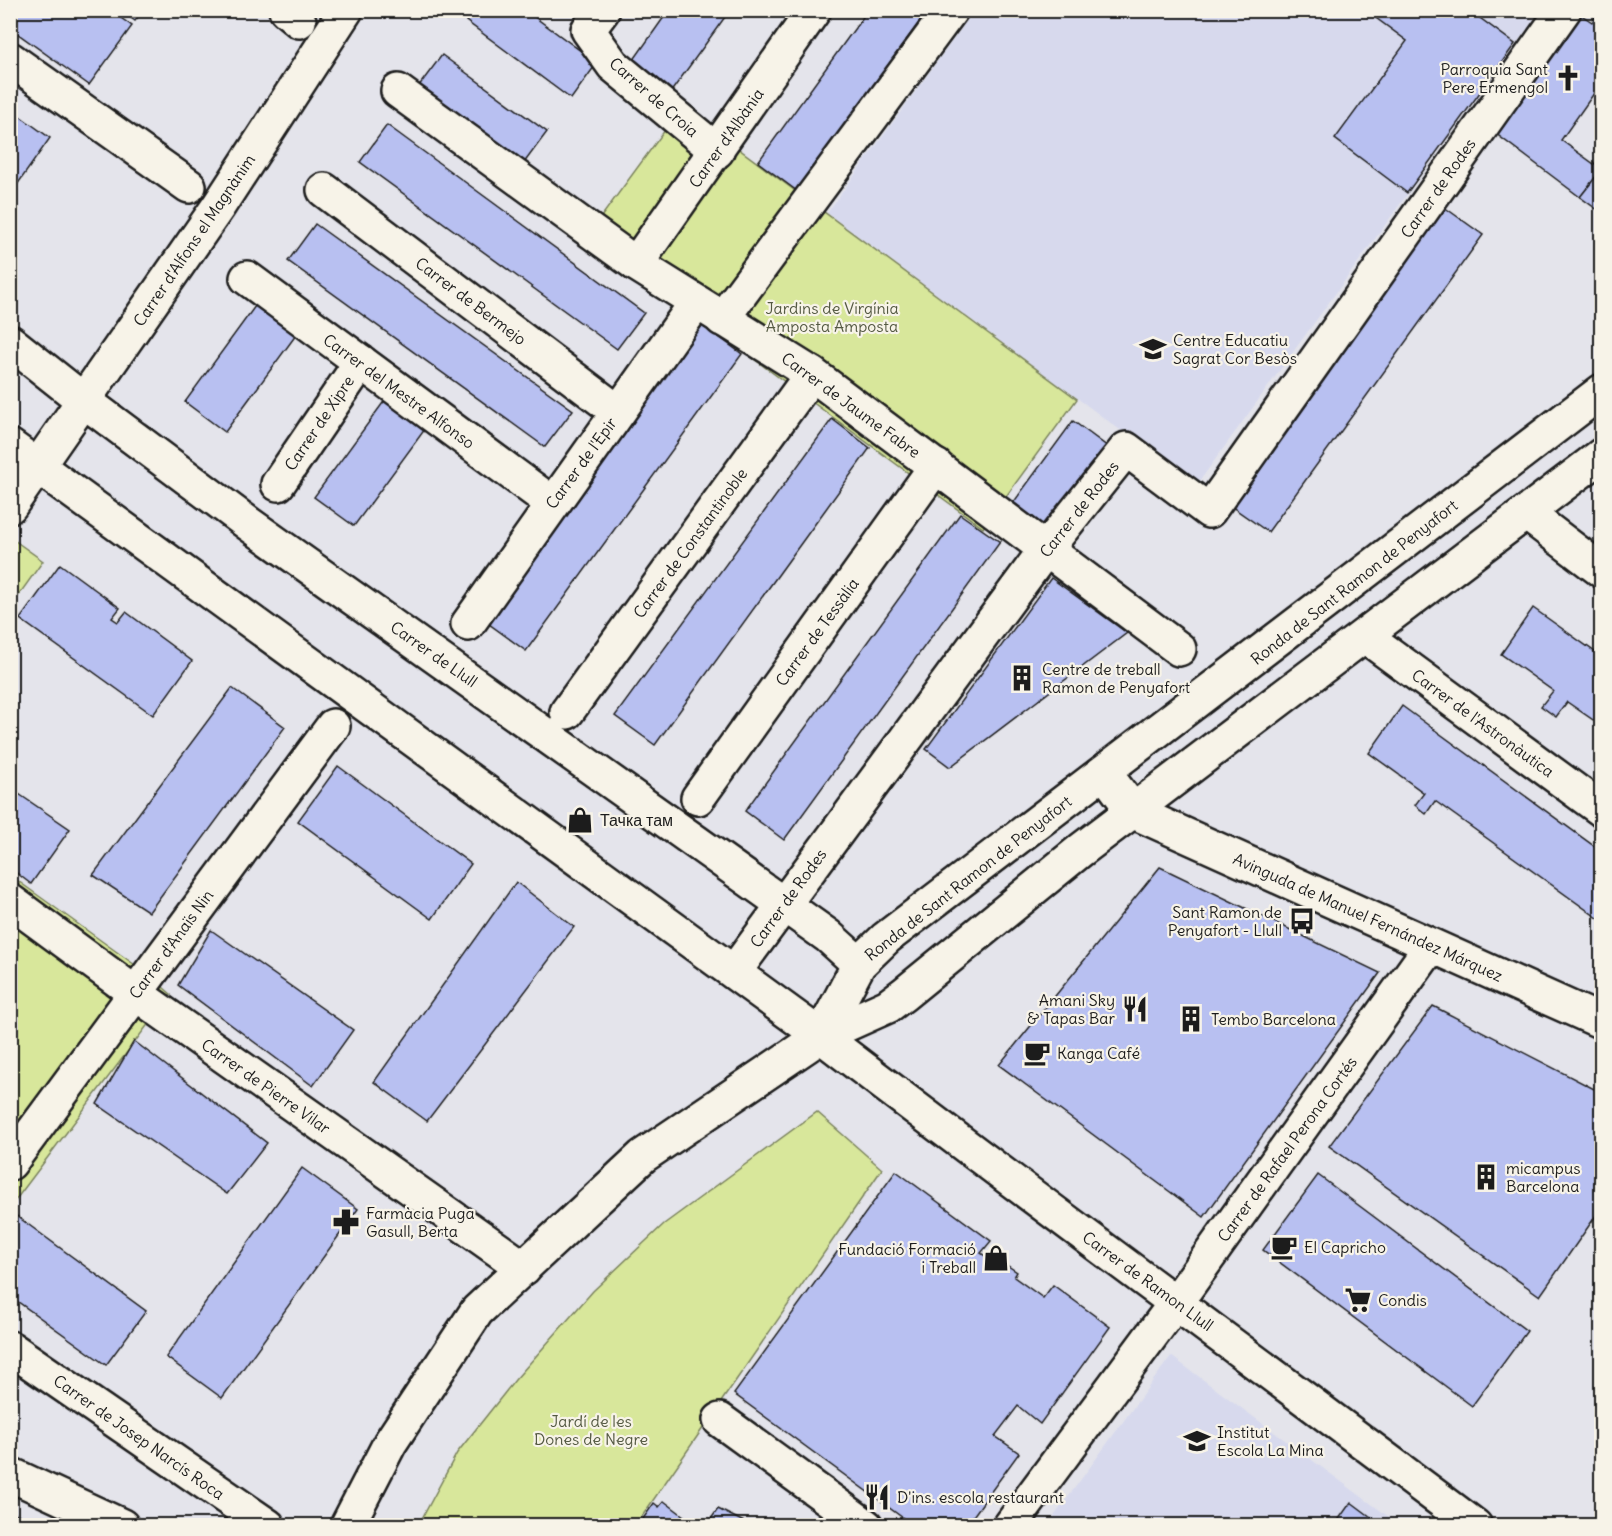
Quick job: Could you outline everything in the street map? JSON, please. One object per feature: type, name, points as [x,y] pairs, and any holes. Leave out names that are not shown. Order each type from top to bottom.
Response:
[{"type":"street","name":"Carrer d'Alfons el Magnànim","points":[[10,506],[218,207],[346,10]]},
{"type":"street","name":"Carrer de Croia","points":[[603,10],[588,30],[613,65],[717,151]]},
{"type":"street","name":"Carrer d'Albània","points":[[636,264],[814,10]]},
{"type":"street","name":"Carrer de l'Epir","points":[[468,624],[618,412],[709,311],[951,10]]},
{"type":"street","name":"Carrer de Rodes","points":[[734,972],[1046,549],[1126,449],[1209,511],[1564,10]]},
{"type":"street","points":[[10,59],[189,186]]},
{"type":"street","name":"Carrer de Jaume Fabre","points":[[398,91],[636,264],[812,374],[1179,648]]},
{"type":"street","name":"Carrer de Bermejo","points":[[324,190],[618,412]]},
{"type":"street","name":"Carrer del Mestre Alfonso","points":[[247,278],[552,503]]},
{"type":"street","name":"Carrer de Llull","points":[[10,342],[83,400],[249,524],[828,936],[859,964]]},
{"type":"street","name":"Carrer de Xipre","points":[[278,484],[361,362]]},
{"type":"street","name":"Carrer de Constantinoble","points":[[567,712],[812,374]]},
{"type":"street","name":"Ronda de Sant Ramon de Penyafort","points":[[821,1036],[859,964],[886,938],[1602,391]]},
{"type":"street","points":[[10,446],[821,1036]]},
{"type":"street","points":[[347,1526],[390,1443],[477,1311],[643,1156],[821,1036],[888,1006],[1082,850],[1602,455]]},
{"type":"street","name":"Carrer de Tessàlia","points":[[698,798],[936,466]]},
{"type":"street","points":[[1526,513],[1602,571]]},
{"type":"street","name":"Carrer de l'Astronàutica","points":[[1365,636],[1602,810]]},
{"type":"street","name":"Carrer d'Anaïs Nin","points":[[10,1163],[333,726]]},
{"type":"street","points":[[1104,772],[1134,812]]},
{"type":"street","name":"Avinguda de Manuel Fernández Márquez","points":[[1134,812],[1602,1022]]},
{"type":"street","name":"Carrer de Pierre Vilar","points":[[10,901],[135,993],[524,1268]]},
{"type":"street","name":"Carrer de Rafael Perona Cortés","points":[[1010,1526],[1177,1301],[1431,946]]},
{"type":"street","name":"Carrer de Ramon Llull","points":[[821,1036],[943,1131],[1177,1301],[1475,1526]]},
{"type":"street","name":"Carrer de Josep Narcís Roca","points":[[10,1348],[268,1526]]},
{"type":"street","points":[[720,1420],[866,1526]]},
{"type":"street","points":[[10,1474],[122,1526]]},
{"type":"shaded area","name":"Centre Educatiu Sagrat Cor Besòs","points":[[974,11],[1540,11],[1196,486],[827,213]]},
{"type":"shaded area","name":"Institut Escola La Mina","points":[[1171,1356],[1400,1525],[1047,1526]]},
{"type":"green space","name":"Jardins de Virgínia Amposta Amposta","points":[[682,107],[1077,399],[983,528],[587,236]]},
{"type":"green space","points":[[11,538],[43,561],[11,606]]},
{"type":"green space","points":[[11,876],[149,975],[171,994],[11,1206]]},
{"type":"green space","name":"Jardí de les Dones de Negre","points":[[817,1112],[882,1169],[636,1525],[418,1526],[457,1453],[515,1380],[593,1291],[664,1224]]},
{"type":"building","points":[[10,10],[143,10],[135,21],[124,13],[121,18],[132,26],[89,85],[10,28]]},
{"type":"building","points":[[474,10],[525,10],[597,63],[571,99],[466,21]]},
{"type":"building","points":[[669,10],[730,10],[668,96],[628,68]]},
{"type":"building","points":[[868,10],[928,10],[797,191],[758,162]]},
{"type":"building","points":[[1365,10],[1469,10],[1515,44],[1407,193],[1335,139],[1407,41]]},
{"type":"building","name":"Parroquia Sant Pere Ermengol","points":[[1598,13],[1602,16],[1602,82],[1561,140],[1594,164],[1602,156],[1602,169],[1580,197],[1495,133],[1580,14],[1592,22]]},
{"type":"building","points":[[442,55],[547,132],[521,167],[415,91]]},
{"type":"building","points":[[10,109],[50,138],[10,195]]},
{"type":"building","points":[[387,125],[644,313],[617,349],[360,162]]},
{"type":"building","points":[[1602,169],[1602,213],[1580,197]]},
{"type":"building","points":[[1444,207],[1483,235],[1268,532],[1228,504]]},
{"type":"building","points":[[315,224],[573,410],[545,447],[288,261]]},
{"type":"building","points":[[258,302],[299,331],[225,432],[185,402]]},
{"type":"building","points":[[701,324],[742,354],[526,651],[485,621]]},
{"type":"building","points":[[388,396],[428,425],[354,526],[314,497]]},
{"type":"building","points":[[832,419],[870,448],[655,745],[615,716]]},
{"type":"building","points":[[1073,421],[1108,447],[1040,540],[1005,514]]},
{"type":"building","points":[[960,514],[1000,542],[784,840],[745,811]]},
{"type":"building","points":[[60,564],[120,608],[112,618],[118,622],[126,612],[192,661],[153,715],[20,619]]},
{"type":"building","name":"Centre de treball Ramon de Penyafort","points":[[1051,578],[1127,633],[950,767],[926,749]]},
{"type":"building","points":[[1533,608],[1602,657],[1602,726],[1567,702],[1556,717],[1541,706],[1553,691],[1501,654]]},
{"type":"building","points":[[232,688],[285,727],[149,912],[93,875]]},
{"type":"building","points":[[1402,706],[1602,852],[1602,921],[1435,801],[1426,814],[1415,805],[1424,793],[1369,753]]},
{"type":"building","points":[[338,766],[471,864],[432,919],[298,821]]},
{"type":"building","points":[[10,788],[70,829],[31,884],[10,868]]},
{"type":"building","name":"Tembo Barcelona","points":[[1160,867],[1380,973],[1204,1217],[999,1065]]},
{"type":"building","points":[[516,882],[574,927],[427,1121],[374,1082]]},
{"type":"building","points":[[211,930],[353,1030],[313,1086],[178,985]]},
{"type":"building","name":"micampus Barcelona","points":[[1433,1006],[1602,1093],[1602,1207],[1540,1296],[1329,1146]]},
{"type":"building","points":[[134,1041],[267,1143],[227,1194],[97,1104]]},
{"type":"building","points":[[302,1168],[358,1209],[222,1398],[166,1357]]},
{"type":"building","name":"Fundació Formació i Treball","points":[[896,1171],[991,1241],[981,1253],[988,1258],[990,1254],[1017,1272],[1014,1277],[1043,1298],[1053,1285],[1110,1327],[1040,1424],[1018,1406],[995,1436],[1019,1453],[966,1526],[914,1526],[734,1394]]},
{"type":"building","points":[[1318,1175],[1527,1331],[1472,1406],[1263,1250]]},
{"type":"building","points":[[14,1214],[146,1311],[106,1365],[10,1296],[10,1220]]},
{"type":"building","points":[[664,1501],[697,1526],[638,1526],[654,1503],[659,1507]]},
{"type":"building","points":[[1351,1502],[1383,1526],[1334,1526]]},
{"type":"building","points":[[718,1509],[750,1525],[706,1526]]},
{"type":"tram line","points":[[10,1511],[41,1526]]},
{"type":"place","name":"Parroquia Sant Pere Ermengol","points":[[1568,78]]},
{"type":"place","name":"Centre Educatiu Sagrat Cor Besòs","points":[[1153,349]]},
{"type":"place","name":"Centre de treball Ramon de Penyafort","points":[[1022,678]]},
{"type":"place","name":"Тачка там","points":[[580,820]]},
{"type":"place","name":"Sant Ramon de Penyafort - Llull","points":[[1302,921]]},
{"type":"place","name":"Amani Sky & Tapas Bar","points":[[1135,1009]]},
{"type":"place","name":"Tembo Barcelona","points":[[1191,1019]]},
{"type":"place","name":"Kanga Café","points":[[1037,1053]]},
{"type":"place","name":"micampus Barcelona","points":[[1486,1177]]},
{"type":"place","name":"Farmàcia Puga Gasull, Berta","points":[[346,1222]]},
{"type":"place","name":"El Capricho","points":[[1284,1247]]},
{"type":"place","name":"Fundació Formació i Treball","points":[[996,1258]]},
{"type":"place","name":"Condis","points":[[1358,1300]]},
{"type":"place","name":"Institut Escola La Mina","points":[[1197,1441]]},
{"type":"place","name":"D'ins. escola restaurant","points":[[877,1497]]}]
